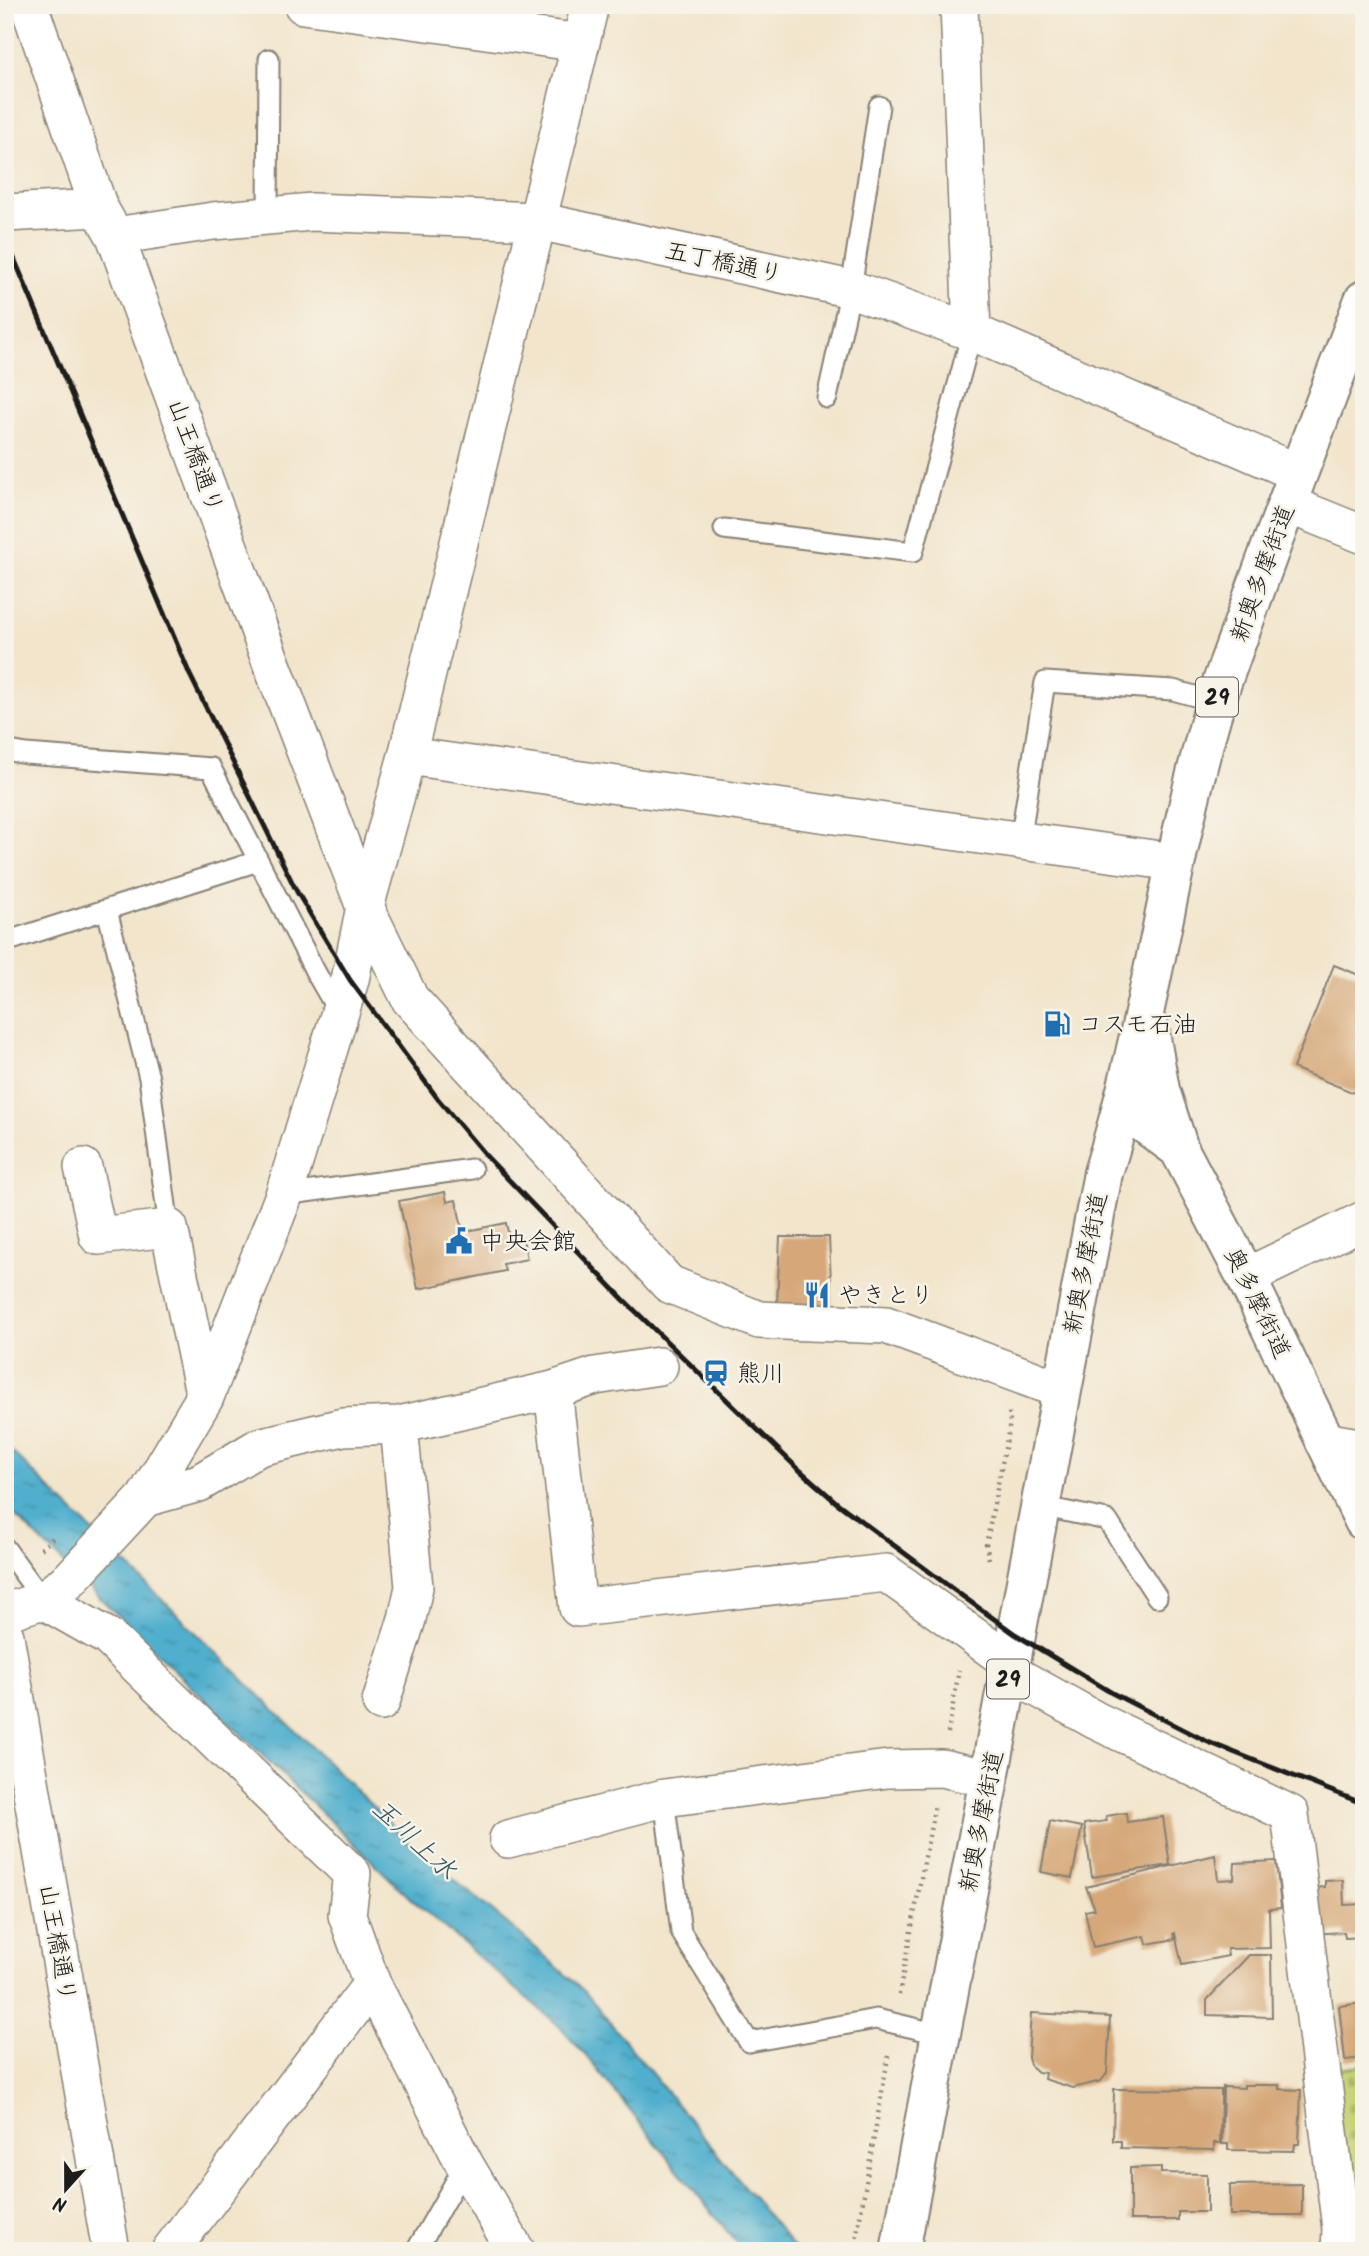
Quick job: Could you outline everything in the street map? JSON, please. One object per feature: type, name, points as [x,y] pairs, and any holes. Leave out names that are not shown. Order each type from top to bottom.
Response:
[{"type":"main road","name":"新奥多摩街道","points":[[900,2251],[939,2034],[990,1779],[1000,1659],[1040,1506],[1103,1173],[1123,1108],[1175,862],[1216,702],[1364,300]]},
{"type":"main road","points":[[1146,1008],[1160,1090],[1179,1149]]},
{"type":"main road","name":"奥多摩街道","points":[[1123,1108],[1179,1149],[1246,1277],[1364,1521]]},
{"type":"street","name":"山王橋通り","points":[[29,5],[271,662],[365,906],[410,999],[669,1284],[759,1320],[886,1325],[1061,1390]]},
{"type":"street","points":[[303,5],[581,43]]},
{"type":"street","points":[[5,1612],[57,1589],[145,1498],[205,1397],[284,1195],[350,980],[365,906],[407,756],[590,5]]},
{"type":"street","points":[[959,5],[972,332]]},
{"type":"street","name":"五丁橋通り","points":[[5,213],[107,222],[213,221],[312,212],[538,221],[850,289],[972,332],[1293,489],[1364,535]]},
{"type":"street","points":[[407,756],[1175,862]]},
{"type":"street","points":[[83,1167],[97,1236],[169,1228],[205,1397]]},
{"type":"street","points":[[1246,1277],[1364,1220]]},
{"type":"street","points":[[145,1498],[198,1483],[259,1447],[343,1427],[399,1425],[552,1390],[595,1376],[659,1366]]},
{"type":"street","points":[[552,1390],[578,1608],[886,1573],[1000,1659],[1095,1720],[1290,1814],[1348,2235]]},
{"type":"street","points":[[381,1702],[414,1587],[399,1425]]},
{"type":"street","points":[[1324,1441],[1364,1448]]},
{"type":"street","points":[[57,1589],[352,1874],[347,1915],[372,1984],[465,2165],[516,2251]]},
{"type":"street","name":"山王橋通り","points":[[5,1636],[111,2251]]},
{"type":"street","points":[[508,1839],[664,1798],[888,1769],[942,1769],[990,1779]]},
{"type":"street","points":[[170,2251],[372,1984]]},
{"type":"lane","points":[[268,216],[269,59]]},
{"type":"lane","points":[[827,398],[850,289],[879,106]]},
{"type":"lane","points":[[724,529],[914,552],[972,332]]},
{"type":"lane","points":[[1020,841],[1045,681],[1173,690],[1216,702]]},
{"type":"lane","points":[[5,750],[26,754],[211,768],[316,974],[340,1014]]},
{"type":"lane","points":[[5,942],[258,861]]},
{"type":"lane","points":[[107,910],[149,1078],[169,1228]]},
{"type":"lane","points":[[284,1195],[472,1170]]},
{"type":"lane","points":[[1040,1506],[1107,1520],[1157,1597]]},
{"type":"lane","points":[[5,1548],[57,1589]]},
{"type":"lane","points":[[664,1798],[681,1932],[749,2042],[876,2019],[939,2034]]},
{"type":"lane","points":[[416,2251],[465,2165]]},
{"type":"path","points":[[991,1567],[986,1545],[1010,1423],[1008,1400]]},
{"type":"path","points":[[854,2251],[959,1665],[1000,1659]]},
{"type":"green space","points":[[1364,2065],[1364,2211],[1347,2199],[1324,2070]]},
{"type":"water","points":[[5,1445],[412,1845],[520,1934],[585,1992],[797,2251],[743,2251],[586,2056],[557,2024],[411,1899],[5,1506]]},
{"type":"building","points":[[1334,965],[1364,977],[1364,1097],[1293,1068]]},
{"type":"building","name":"中央会館","points":[[445,1192],[447,1202],[456,1200],[463,1232],[506,1223],[510,1242],[523,1239],[527,1259],[503,1264],[505,1271],[418,1289],[399,1201]]},
{"type":"building","points":[[780,1237],[829,1237],[832,1307],[777,1305]]},
{"type":"building","points":[[1126,1813],[1127,1822],[1163,1817],[1170,1865],[1092,1877],[1084,1824],[1107,1821],[1106,1816]]},
{"type":"building","points":[[1050,1821],[1082,1827],[1072,1878],[1041,1872]]},
{"type":"building","points":[[1215,1855],[1218,1880],[1234,1879],[1235,1863],[1276,1861],[1281,1908],[1269,1909],[1270,1948],[1227,1949],[1228,1956],[1182,1965],[1175,1933],[1175,1939],[1147,1944],[1145,1936],[1093,1947],[1085,1911],[1095,1909],[1086,1887]]},
{"type":"building","points":[[1343,1880],[1344,1905],[1364,1904],[1364,1937],[1345,1938],[1344,1932],[1311,1934],[1314,1888],[1325,1887],[1325,1881]]},
{"type":"building","points":[[1249,1955],[1271,1955],[1272,2017],[1207,2015],[1207,2000]]},
{"type":"building","points":[[1364,2003],[1364,2058],[1345,2060],[1339,2006]]},
{"type":"building","points":[[1031,2013],[1110,2017],[1107,2073],[1101,2081],[1073,2088],[1044,2079],[1045,2073],[1038,2072],[1030,2065],[1028,2058]]},
{"type":"building","points":[[1244,2085],[1279,2085],[1279,2089],[1301,2090],[1299,2144],[1295,2144],[1294,2151],[1228,2150],[1228,2144],[1222,2144],[1223,2087],[1244,2088]]},
{"type":"building","points":[[1114,2089],[1221,2090],[1220,2143],[1214,2143],[1214,2150],[1121,2148],[1121,2141],[1113,2141]]},
{"type":"building","points":[[1161,2167],[1161,2173],[1207,2174],[1207,2212],[1178,2212],[1178,2220],[1130,2220],[1130,2168]]},
{"type":"building","points":[[1302,2184],[1302,2215],[1230,2215],[1230,2185]]},
{"type":"railway","points":[[5,237],[190,675],[297,892],[350,980],[438,1099],[486,1156],[624,1300],[795,1466],[837,1503],[954,1590],[1015,1634],[1112,1693],[1208,1742],[1364,1804]]},
{"type":"place","name":"コスモ石油","points":[[1057,1024]]},
{"type":"place","name":"中央会館","points":[[459,1241]]},
{"type":"place","name":"やきとり","points":[[817,1295]]},
{"type":"place","name":"熊川","points":[[716,1373]]},
{"type":"water label","name":"玉川上水","points":[[415,1839]]}]
